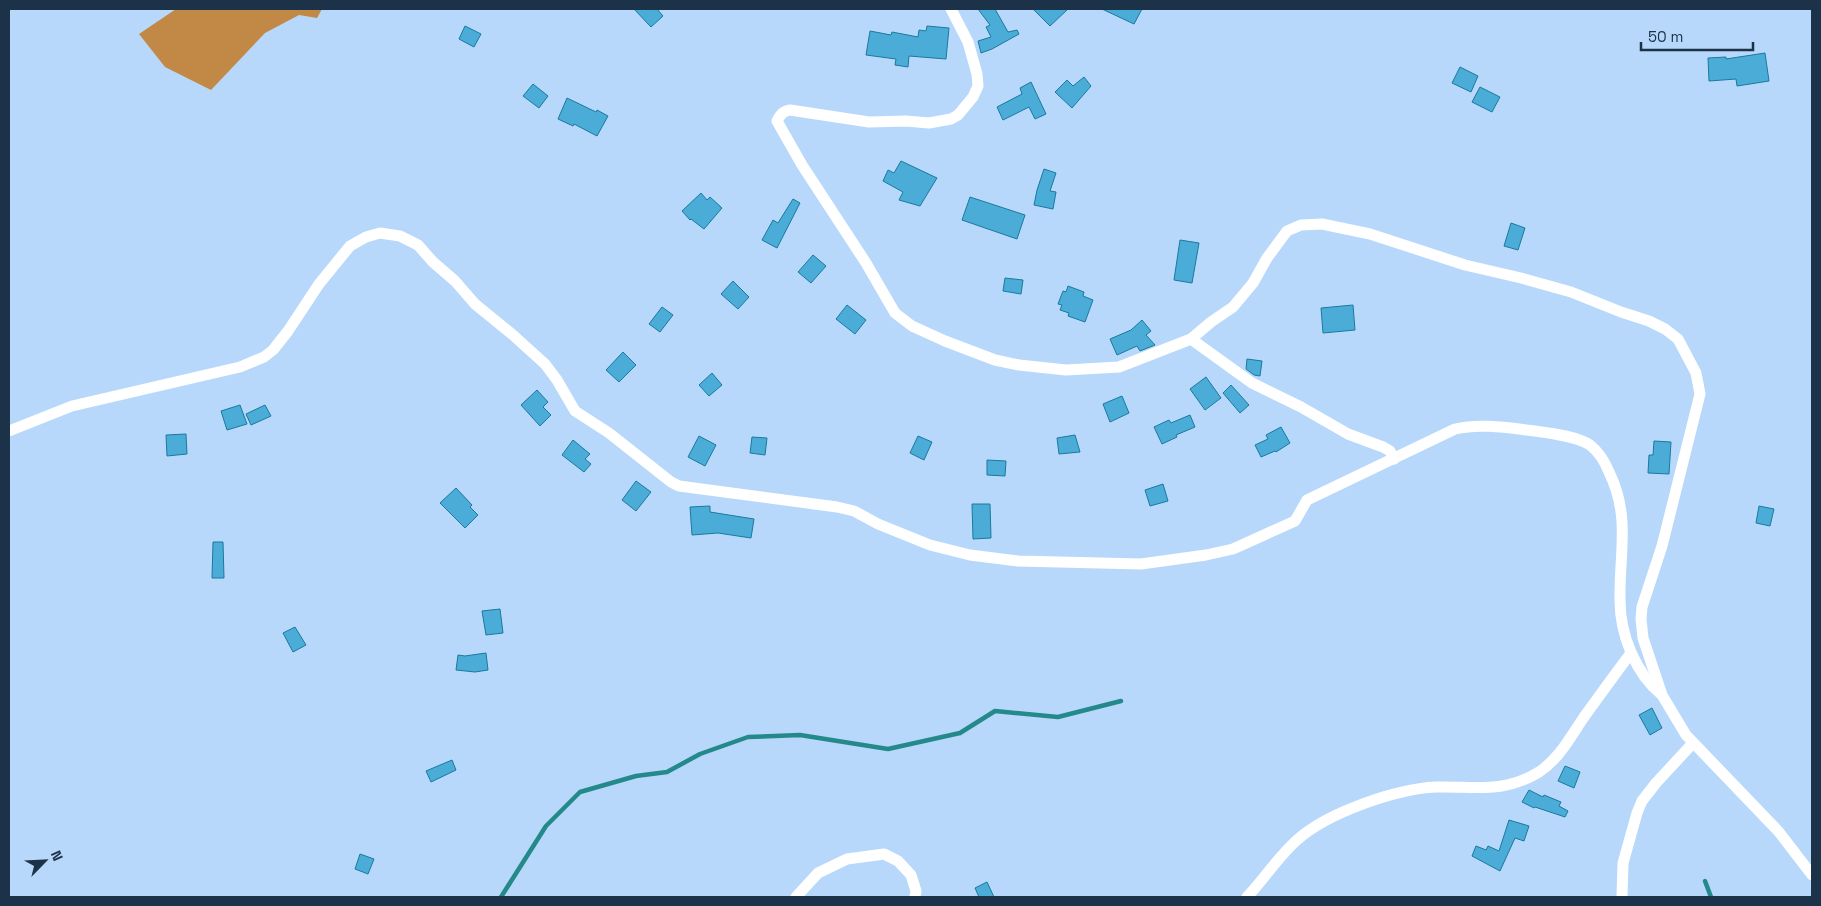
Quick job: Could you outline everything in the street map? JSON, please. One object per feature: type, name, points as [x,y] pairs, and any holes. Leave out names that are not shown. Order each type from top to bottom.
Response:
[{"type":"street","points":[[951,9],[968,42],[978,74],[978,86],[973,97],[958,115],[951,119],[929,123],[906,121],[869,122],[790,110],[781,114],[777,121],[802,165],[866,263],[895,313],[912,326],[995,360],[1019,365],[1066,370],[1118,367],[1192,339],[1211,322],[1233,308],[1253,283],[1267,258],[1287,231],[1301,225],[1322,224],[1370,234],[1465,265],[1571,292],[1649,321],[1672,333],[1678,339],[1696,373],[1700,394],[1662,546],[1642,607],[1643,638],[1662,695]]},
{"type":"street","points":[[9,431],[72,406],[240,367],[264,357],[273,350],[319,284],[350,246],[380,233],[400,236],[418,245],[433,262],[455,281],[475,304],[545,364],[557,380],[575,411],[609,433],[671,482],[679,486],[837,506],[854,511],[878,524],[930,545],[970,555],[1018,561],[1141,564],[1215,553],[1233,549],[1295,521],[1307,500],[1458,428],[1474,427],[1547,432],[1580,440],[1592,447],[1601,456],[1620,501],[1623,540],[1620,600],[1622,618],[1631,653],[1646,678],[1662,695],[1686,735],[1779,832],[1812,875]]},
{"type":"street","points":[[1192,339],[1252,382],[1348,434],[1388,450],[1394,458]]},
{"type":"street","points":[[1247,897],[1279,857],[1310,829],[1350,810],[1392,795],[1425,788],[1503,787],[1522,781],[1540,771],[1560,753],[1631,653]]},
{"type":"street","points":[[1622,897],[1624,858],[1635,818],[1642,801],[1693,743]]},
{"type":"street","points":[[796,897],[818,873],[832,866],[847,859],[884,854],[898,861],[911,875],[916,891],[915,897]]},
{"type":"shaded area","points":[[176,9],[322,9],[317,18],[299,15],[265,33],[211,90],[165,67],[139,34]]},
{"type":"building","points":[[634,9],[657,9],[663,16],[651,27]]},
{"type":"building","points":[[978,9],[995,9],[1008,32],[1017,30],[1019,34],[981,53],[978,41],[991,37],[986,27],[990,25]]},
{"type":"building","points":[[1033,9],[1068,9],[1050,26]]},
{"type":"building","points":[[1102,9],[1142,9],[1134,24]]},
{"type":"building","points":[[465,26],[481,34],[474,47],[459,39]]},
{"type":"building","points":[[927,26],[949,28],[946,59],[909,56],[908,67],[895,65],[896,59],[866,55],[870,31],[891,35],[892,32],[918,37],[919,30],[926,31]]},
{"type":"building","points":[[1765,53],[1769,81],[1737,86],[1736,79],[1709,81],[1708,58],[1726,57],[1726,59]]},
{"type":"building","points":[[1460,67],[1478,76],[1471,92],[1452,83]]},
{"type":"building","points":[[1084,77],[1091,86],[1072,108],[1055,92],[1067,80],[1073,86]]},
{"type":"building","points":[[1031,82],[1046,114],[1035,119],[1029,107],[1003,120],[997,107],[1022,94],[1020,88]]},
{"type":"building","points":[[533,84],[548,96],[539,108],[523,96]]},
{"type":"building","points":[[1480,87],[1500,97],[1492,112],[1472,102]]},
{"type":"building","points":[[567,98],[608,116],[597,136],[574,124],[573,126],[558,119]]},
{"type":"building","points":[[901,161],[937,178],[920,206],[899,200],[903,192],[883,181],[888,170],[894,173]]},
{"type":"building","points":[[1044,169],[1056,173],[1050,191],[1056,192],[1053,209],[1034,205]]},
{"type":"building","points":[[701,193],[707,200],[710,197],[722,208],[704,229],[690,220],[682,211]]},
{"type":"building","points":[[970,197],[1025,215],[1017,239],[962,220]]},
{"type":"building","points":[[793,199],[800,203],[777,248],[762,240],[773,220],[778,223]]},
{"type":"building","points":[[1511,223],[1525,228],[1518,250],[1504,246]]},
{"type":"building","points":[[1180,240],[1199,243],[1192,283],[1174,280]]},
{"type":"building","points":[[813,255],[826,266],[811,283],[798,272]]},
{"type":"building","points":[[1005,278],[1023,280],[1021,294],[1003,291]]},
{"type":"building","points":[[733,281],[749,297],[738,309],[721,294]]},
{"type":"building","points":[[1068,286],[1084,292],[1083,296],[1093,300],[1085,322],[1068,316],[1069,313],[1060,310],[1062,305],[1058,304],[1063,291],[1066,292]]},
{"type":"building","points":[[847,305],[866,320],[855,334],[836,319]]},
{"type":"building","points":[[1353,305],[1355,330],[1323,333],[1321,308]]},
{"type":"building","points":[[662,307],[673,315],[660,332],[649,324]]},
{"type":"building","points":[[1142,320],[1151,331],[1146,335],[1155,345],[1140,351],[1137,346],[1117,355],[1110,339],[1131,330]]},
{"type":"building","points":[[623,352],[636,365],[619,382],[606,370]]},
{"type":"building","points":[[1247,359],[1262,361],[1260,376],[1254,375],[1246,369]]},
{"type":"building","points":[[712,373],[722,385],[709,396],[699,385]]},
{"type":"building","points":[[1206,377],[1221,398],[1205,410],[1190,389]]},
{"type":"building","points":[[1231,385],[1249,405],[1240,413],[1223,393]]},
{"type":"building","points":[[537,390],[548,402],[543,407],[551,415],[540,426],[521,405]]},
{"type":"building","points":[[1122,396],[1129,413],[1110,422],[1103,404]]},
{"type":"building","points":[[240,405],[247,424],[227,430],[221,411]]},
{"type":"building","points":[[265,405],[271,416],[251,425],[246,414]]},
{"type":"building","points":[[1190,415],[1195,427],[1176,435],[1177,437],[1162,444],[1154,427],[1169,420],[1171,423]]},
{"type":"building","points":[[1281,427],[1290,443],[1276,452],[1261,457],[1255,445],[1268,439],[1266,435]]},
{"type":"building","points":[[186,434],[187,454],[167,456],[166,435]]},
{"type":"building","points":[[1075,435],[1080,452],[1059,454],[1057,438]]},
{"type":"building","points":[[699,436],[716,445],[705,466],[688,457]]},
{"type":"building","points":[[918,436],[932,442],[924,460],[910,453]]},
{"type":"building","points":[[752,437],[767,438],[765,455],[750,453]]},
{"type":"building","points":[[573,440],[590,454],[585,459],[591,464],[584,472],[562,455]]},
{"type":"building","points":[[1654,441],[1671,442],[1669,474],[1648,473],[1649,455],[1653,455]]},
{"type":"building","points":[[987,460],[1006,461],[1005,476],[987,475]]},
{"type":"building","points":[[636,481],[651,492],[636,511],[622,500]]},
{"type":"building","points":[[1163,484],[1168,501],[1150,506],[1145,490]]},
{"type":"building","points":[[456,488],[472,505],[470,507],[478,515],[465,528],[440,503]]},
{"type":"building","points":[[972,504],[990,504],[991,538],[973,539]]},
{"type":"building","points":[[710,506],[710,512],[754,519],[751,538],[718,533],[692,535],[690,507]]},
{"type":"building","points":[[1759,506],[1774,509],[1770,526],[1756,523]]},
{"type":"building","points":[[213,542],[223,542],[224,578],[212,578]]},
{"type":"building","points":[[500,609],[503,633],[486,635],[482,611]]},
{"type":"building","points":[[295,627],[306,645],[293,652],[283,633]]},
{"type":"building","points":[[486,653],[488,670],[475,672],[456,670],[458,655]]},
{"type":"building","points":[[1652,708],[1662,728],[1650,735],[1639,715]]},
{"type":"building","points":[[452,760],[456,770],[431,782],[426,771]]},
{"type":"building","points":[[1565,766],[1580,772],[1574,788],[1558,781]]},
{"type":"building","points":[[1529,790],[1543,797],[1544,795],[1561,802],[1559,806],[1568,811],[1565,817],[1534,808],[1522,802]]},
{"type":"building","points":[[1509,820],[1529,826],[1524,841],[1515,838],[1500,871],[1472,856],[1476,846],[1486,850],[1488,846],[1499,851]]},
{"type":"building","points":[[360,854],[374,859],[368,874],[355,869]]},
{"type":"building","points":[[987,882],[994,897],[979,897],[975,888]]},
{"type":"waterway","points":[[501,897],[546,826],[580,792],[636,776],[667,772],[700,754],[748,737],[800,735],[888,749],[960,733],[995,711],[1058,717],[1121,701]]},
{"type":"waterway","points":[[1705,881],[1711,897]]}]
